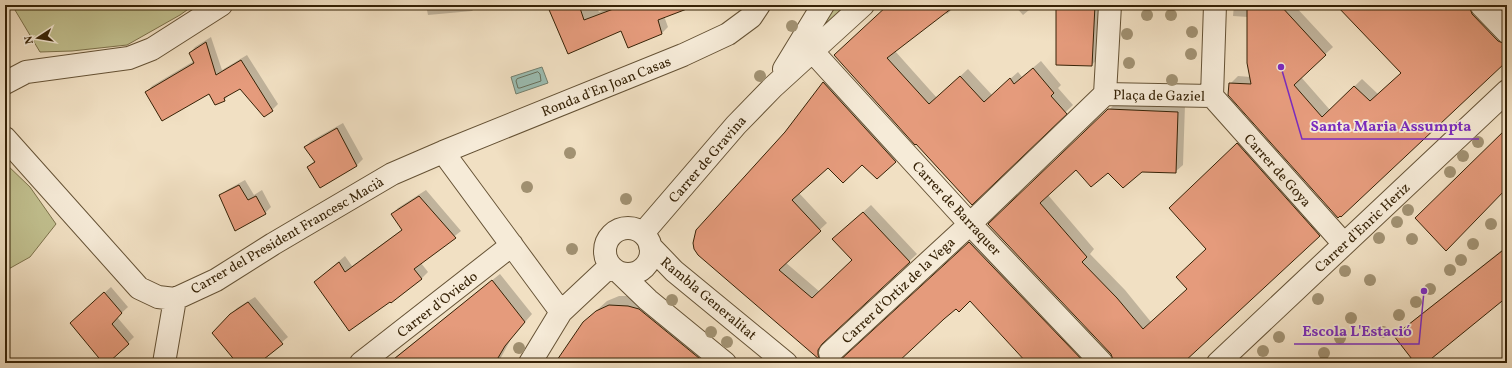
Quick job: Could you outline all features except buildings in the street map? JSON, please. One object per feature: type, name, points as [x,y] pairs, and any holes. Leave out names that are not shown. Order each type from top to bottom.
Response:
[{"type":"street","points":[[5,83],[26,72],[129,58],[152,49],[221,5]]},
{"type":"street","name":"Ronda d'En Joan Casas","points":[[443,152],[683,56],[728,34],[752,17],[759,5]]},
{"type":"street","points":[[773,87],[823,5]]},
{"type":"street","points":[[773,87],[863,5]]},
{"type":"street","name":"Plaça de Gaziel","points":[[1110,5],[1104,94],[1212,96],[1215,5]]},
{"type":"street","points":[[1481,5],[1507,32]]},
{"type":"street","name":"Carrer de Barraquer","points":[[813,52],[970,224],[1102,363]]},
{"type":"street","name":"Carrer de Gravina","points":[[646,240],[736,125],[773,87]]},
{"type":"street","name":"Carrer d'Enric Heriz","points":[[1218,363],[1507,91]]},
{"type":"street","name":"Carrer d'Ortiz de la Vega","points":[[830,353],[970,224],[1104,94]]},
{"type":"street","name":"Carrer de Goya","points":[[1212,96],[1344,244]]},
{"type":"street","name":"Carrer del President Francesc Macià","points":[[5,138],[140,288],[158,297],[175,299],[216,280],[273,244],[392,174],[443,152]]},
{"type":"street","points":[[443,152],[561,312]]},
{"type":"street","points":[[615,269],[632,273],[643,268],[650,258],[646,240],[636,229],[628,227],[621,228],[611,234],[605,244],[604,252],[606,260],[615,269],[648,300],[725,363]]},
{"type":"street","name":"Rambla Generalitat","points":[[646,240],[674,271],[786,363]]},
{"type":"street","name":"Carrer d'Oviedo","points":[[361,363],[512,245]]},
{"type":"street","points":[[530,363],[561,312],[615,269]]},
{"type":"street","points":[[164,363],[175,299]]},
{"type":"shaded area","points":[[12,5],[194,5],[180,15],[127,45],[72,51],[40,52]]},
{"type":"shaded area","points":[[834,5],[847,5],[818,32]]},
{"type":"shaded area","points":[[5,163],[30,187],[56,224],[30,257],[5,271]]},
{"type":"water","points":[[542,67],[548,83],[516,94],[511,77]]},
{"type":"place","name":"Santa Maria Assumpta","points":[[1281,67]]},
{"type":"place","name":"Escola L'Estació","points":[[1424,291]]}]
